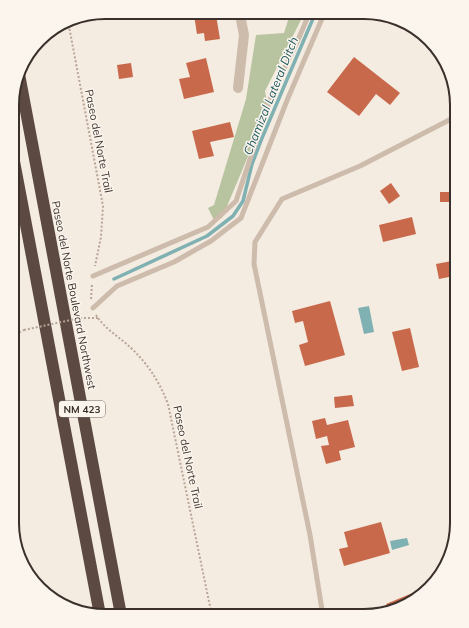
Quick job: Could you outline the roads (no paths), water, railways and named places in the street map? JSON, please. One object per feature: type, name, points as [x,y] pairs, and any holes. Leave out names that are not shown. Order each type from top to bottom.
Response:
[{"type":"highway","name":"Paseo del Norte Boulevard Northwest","points":[[21,87],[120,609]]},
{"type":"highway","name":"NM 423","points":[[19,188],[99,608]]},
{"type":"street","points":[[238,88],[244,35],[241,19]]},
{"type":"lane","points":[[93,276],[208,227],[236,201],[272,94],[307,19]]},
{"type":"lane","points":[[93,308],[118,286],[174,262],[211,241],[241,218],[288,98],[322,19]]},
{"type":"lane","points":[[322,609],[310,535],[254,264],[255,242],[282,199],[360,166],[450,120]]},
{"type":"water","points":[[369,306],[374,332],[364,334],[358,308]]},
{"type":"water","points":[[407,538],[409,545],[392,550],[390,541]]},
{"type":"waterway","name":"Chamizal Lateral Ditch","points":[[114,279],[207,236],[233,216],[243,201],[252,164],[313,19]]}]
